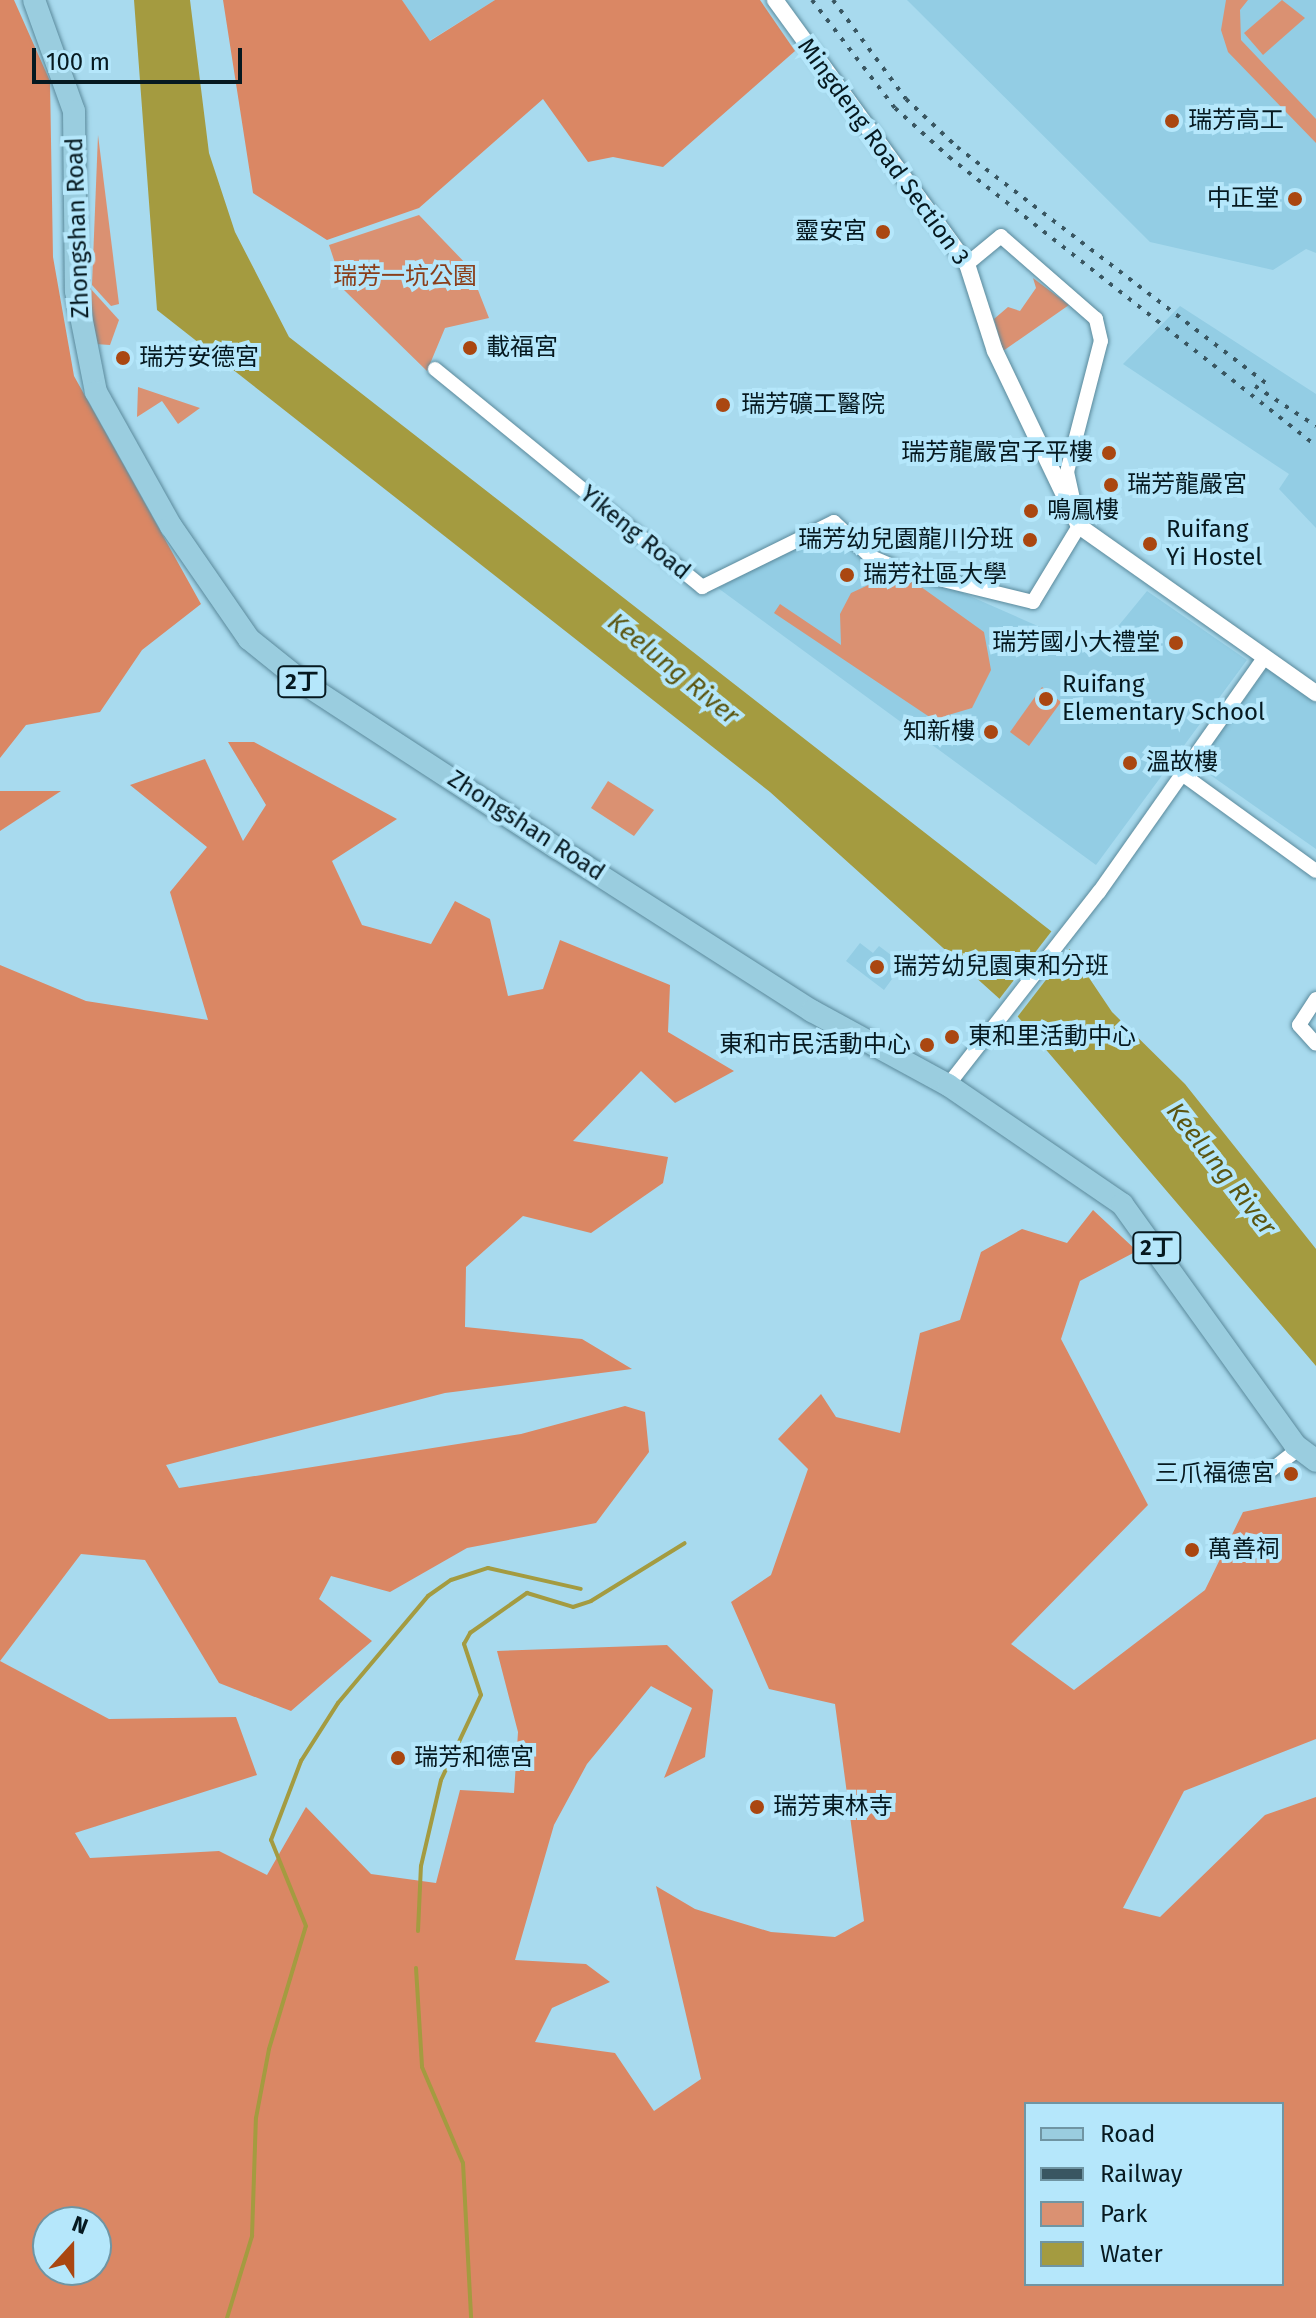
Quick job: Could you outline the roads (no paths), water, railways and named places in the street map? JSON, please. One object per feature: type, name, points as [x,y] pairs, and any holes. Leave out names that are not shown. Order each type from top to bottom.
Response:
[{"type":"main road","name":"Zhongshan Road","points":[[34,0],[74,111],[76,291],[96,392],[171,526],[249,639],[305,684],[569,856],[812,1011],[948,1085]]},
{"type":"main road","name":"2丁","points":[[948,1085],[1122,1204],[1307,1454]]},
{"type":"street","name":"Mingdeng Road Section 3","points":[[775,0],[967,264],[995,351],[1079,526],[1316,693]]},
{"type":"street","points":[[967,264],[1001,236],[1096,319],[1101,361],[1067,472],[1079,526]]},
{"type":"street","name":"Yikeng Road","points":[[435,369],[702,587],[834,522],[871,557],[902,570],[1033,602],[1079,526]]},
{"type":"street","points":[[948,1085],[1099,892],[1264,658]]},
{"type":"street","points":[[1182,774],[1316,871]]},
{"type":"street","points":[[1316,999],[1299,1025],[1316,1044]]},
{"type":"street","points":[[1270,1471],[1307,1454]]},
{"type":"water","name":"Keelung River","points":[[134,0],[190,0],[209,153],[235,232],[289,337],[1065,942],[1112,1012],[1185,1084],[1316,1249],[1316,1366],[1013,1011],[770,792],[157,310]]},
{"type":"waterway","points":[[418,1931],[421,1866],[441,1780],[481,1695],[464,1644],[470,1633],[527,1593],[573,1607],[591,1601],[685,1543]]},
{"type":"waterway","points":[[227,2318],[252,2236],[256,2118],[269,2049],[306,1926],[271,1840],[301,1761],[338,1703],[428,1596],[451,1580],[488,1568],[581,1589]]},
{"type":"waterway","points":[[416,1968],[422,2067],[463,2163],[471,2318]]},
{"type":"railway","points":[[812,0],[895,108],[949,157],[1316,446]]},
{"type":"railway","points":[[833,0],[906,99],[957,147],[1271,387]]},
{"type":"railway","points":[[1255,386],[1316,426]]},
{"type":"place","name":"瑞芳高工","points":[[1172,121]]},
{"type":"place","name":"中正堂","points":[[1295,199]]},
{"type":"place","name":"靈安宮","points":[[883,232]]},
{"type":"place","name":"載福宮","points":[[470,348]]},
{"type":"place","name":"瑞芳安德宮","points":[[123,358]]},
{"type":"place","name":"瑞芳礦工醫院","points":[[723,405]]},
{"type":"place","name":"瑞芳龍嚴宮子平樓","points":[[1109,453]]},
{"type":"place","name":"瑞芳龍嚴宮","points":[[1111,485]]},
{"type":"place","name":"鳴鳳樓","points":[[1031,511]]},
{"type":"place","name":"瑞芳幼兒園龍川分班","points":[[1030,540]]},
{"type":"place","name":"Ruifang Yi Hostel","points":[[1150,544]]},
{"type":"place","name":"瑞芳社區大學","points":[[847,575]]},
{"type":"place","name":"瑞芳國小大禮堂","points":[[1176,643]]},
{"type":"place","name":"Ruifang Elementary School","points":[[1046,699]]},
{"type":"place","name":"知新樓","points":[[991,732]]},
{"type":"place","name":"溫故樓","points":[[1130,763]]},
{"type":"place","name":"瑞芳幼兒園東和分班","points":[[877,967]]},
{"type":"place","name":"東和里活動中心","points":[[952,1037]]},
{"type":"place","name":"東和市民活動中心","points":[[927,1045]]},
{"type":"place","name":"三爪福德宮","points":[[1291,1474]]},
{"type":"place","name":"萬善祠","points":[[1192,1550]]},
{"type":"place","name":"瑞芳和德宮","points":[[398,1758]]},
{"type":"place","name":"瑞芳東林寺","points":[[757,1807]]},
{"type":"park label","name":"瑞芳一坑公園","points":[[405,277]]}]
